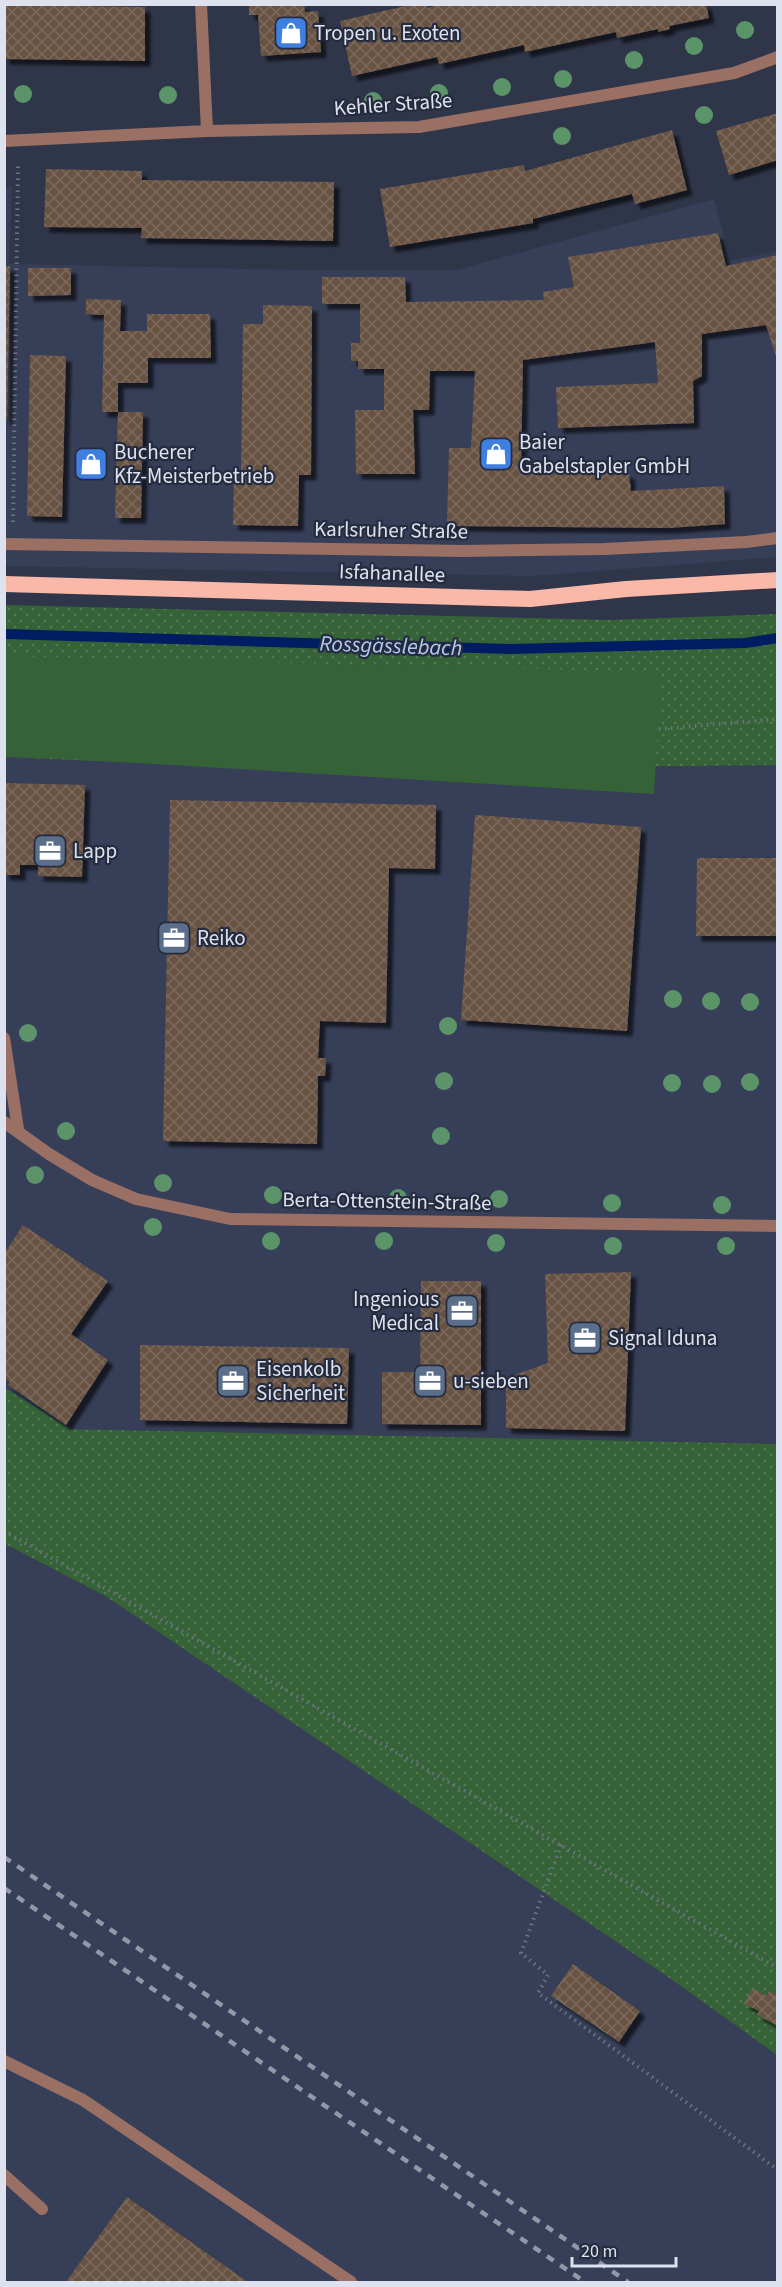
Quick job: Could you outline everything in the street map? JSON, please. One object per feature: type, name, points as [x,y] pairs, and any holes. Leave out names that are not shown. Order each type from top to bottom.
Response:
[{"type":"highway","name":"Isfahanallee","points":[[4,584],[530,599],[626,589],[777,580]]},
{"type":"street","points":[[201,4],[207,131]]},
{"type":"street","name":"Kehler Straße","points":[[4,141],[207,131],[419,127],[734,73],[777,57]]},
{"type":"street","name":"Karlsruher Straße","points":[[9,544],[463,550],[605,549],[746,542],[777,538]]},
{"type":"street","points":[[4,1038],[18,1129]]},
{"type":"street","name":"Berta-Ottenstein-Straße","points":[[4,1122],[18,1129],[49,1154],[92,1180],[136,1199],[188,1212],[230,1219],[777,1226]]},
{"type":"street","points":[[4,2061],[83,2100],[351,2283]]},
{"type":"street","points":[[4,2175],[42,2209]]},
{"type":"path","points":[[9,544],[18,140]]},
{"type":"path","points":[[659,729],[777,719]]},
{"type":"path","points":[[4,1531],[777,1968]]},
{"type":"path","points":[[561,1845],[521,1953],[548,1975],[538,1993],[777,2170]]},
{"type":"shaded area","points":[[5,187],[12,187],[9,264],[297,270],[457,270],[714,199],[731,261],[777,251],[777,557],[532,576],[5,566]]},
{"type":"shaded area","points":[[5,757],[294,770],[777,765],[777,1444],[69,1429],[5,1387]]},
{"type":"shaded area","points":[[4,1544],[107,1597],[668,1977],[777,2055],[777,2282],[5,2282]]},
{"type":"green space","points":[[5,605],[609,620],[777,614],[777,765],[293,770],[5,757]]},
{"type":"green space","points":[[4,656],[661,672],[654,794],[5,755]]},
{"type":"green space","points":[[4,1387],[69,1429],[777,1444],[777,2055],[668,1977],[107,1597],[5,1544]]},
{"type":"building","points":[[249,4],[304,4],[305,12],[318,11],[321,52],[261,56],[258,15],[249,15]]},
{"type":"building","points":[[414,4],[426,4],[427,8],[442,4],[706,4],[709,18],[669,26],[670,29],[658,32],[658,29],[617,38],[616,32],[525,52],[524,45],[439,64],[437,57],[352,76],[340,21]]},
{"type":"building","points":[[4,5],[145,7],[145,61],[4,59]]},
{"type":"building","points":[[778,113],[778,160],[729,175],[716,131]]},
{"type":"building","points":[[672,130],[687,190],[635,204],[632,194],[533,219],[533,223],[390,247],[380,189],[524,165],[525,171]]},
{"type":"building","points":[[46,169],[142,171],[142,180],[334,182],[333,241],[141,238],[142,228],[44,227]]},
{"type":"building","points":[[718,233],[726,266],[778,255],[778,363],[766,325],[702,334],[702,376],[693,381],[694,423],[558,428],[556,387],[658,383],[655,342],[523,360],[521,469],[629,473],[631,491],[724,486],[725,524],[669,528],[447,526],[449,448],[471,448],[475,371],[430,371],[429,410],[413,410],[415,474],[356,474],[355,410],[384,410],[384,369],[358,369],[358,361],[351,361],[351,343],[360,343],[360,304],[322,304],[322,277],[405,277],[406,302],[544,300],[543,292],[574,287],[568,257]]},
{"type":"building","points":[[4,266],[10,266],[7,420],[4,420]]},
{"type":"building","points":[[28,268],[71,268],[71,295],[28,296]]},
{"type":"building","points":[[86,299],[121,300],[120,331],[147,331],[147,314],[210,314],[211,358],[148,358],[148,383],[118,383],[118,412],[102,412],[104,315],[86,314]]},
{"type":"building","points":[[263,305],[312,306],[311,475],[299,475],[298,526],[233,525],[234,474],[241,474],[243,324],[263,324]]},
{"type":"building","points":[[30,355],[66,356],[62,517],[27,516]]},
{"type":"building","points":[[118,412],[143,412],[141,518],[115,518]]},
{"type":"building","points":[[4,783],[85,785],[82,877],[38,876],[38,865],[20,865],[20,875],[4,875]]},
{"type":"building","points":[[170,800],[436,805],[435,869],[389,868],[386,1023],[320,1021],[318,1058],[326,1058],[325,1076],[318,1076],[317,1144],[163,1141]]},
{"type":"building","points":[[475,815],[641,827],[627,1031],[461,1020]]},
{"type":"building","points":[[697,858],[778,858],[778,936],[696,936]]},
{"type":"building","points":[[23,1225],[108,1281],[71,1334],[108,1360],[66,1425],[8,1385],[10,1382],[4,1378],[4,1254]]},
{"type":"building","points":[[631,1272],[625,1431],[506,1428],[506,1378],[548,1363],[545,1274]]},
{"type":"building","points":[[421,1281],[481,1281],[481,1425],[382,1424],[382,1372],[420,1372]]},
{"type":"building","points":[[140,1345],[349,1348],[347,1424],[140,1420]]},
{"type":"building","points":[[573,1964],[640,2011],[619,2042],[551,1996]]},
{"type":"building","points":[[752,1988],[767,1996],[769,1991],[778,1995],[778,2026],[757,2015],[759,2011],[744,2004]]},
{"type":"building","points":[[127,2197],[248,2282],[66,2282]]},
{"type":"waterway","name":"Rossgässlebach","points":[[4,634],[512,649],[745,643],[778,638]]},
{"type":"railway","points":[[4,1857],[628,2282]]},
{"type":"railway","points":[[4,1888],[585,2282]]},
{"type":"place","name":"Tropen u. Exoten","points":[[291,33]]},
{"type":"place","name":"Baier Gabelstapler GmbH","points":[[496,454]]},
{"type":"place","name":"Bucherer Kfz-Meisterbetrieb","points":[[91,464]]},
{"type":"place","name":"Lapp","points":[[50,851]]},
{"type":"place","name":"Reiko","points":[[174,938]]},
{"type":"place","name":"Ingenious Medical","points":[[462,1311]]},
{"type":"place","name":"Signal Iduna","points":[[585,1338]]},
{"type":"place","name":"Eisenkolb Sicherheit","points":[[233,1381]]},
{"type":"place","name":"u-sieben","points":[[430,1381]]}]
